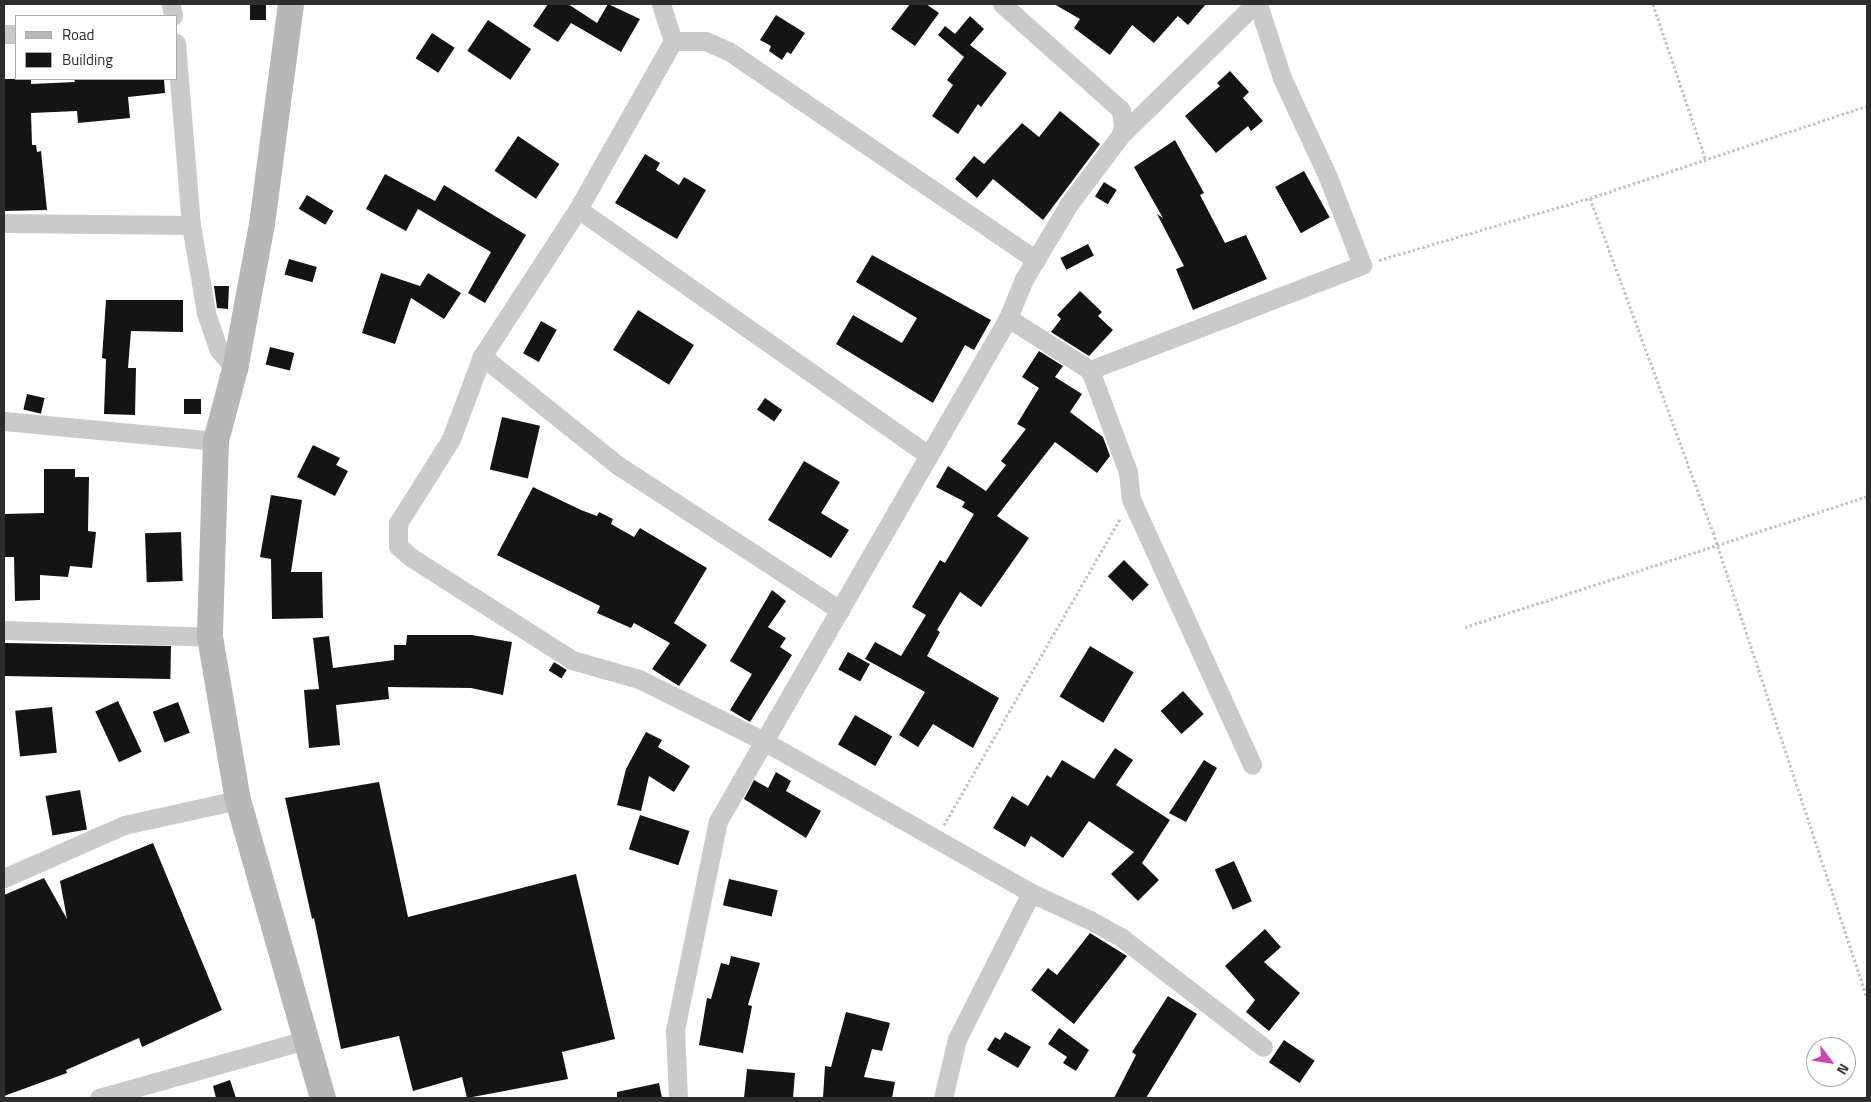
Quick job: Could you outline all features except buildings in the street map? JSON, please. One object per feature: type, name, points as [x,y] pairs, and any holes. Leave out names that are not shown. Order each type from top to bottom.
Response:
[{"type":"street","points":[[291,4],[262,224],[235,369],[216,441],[210,637],[238,800],[304,1040],[323,1098]]},
{"type":"street","points":[[661,4],[673,41],[578,209],[482,356],[451,439],[398,522],[398,546],[412,558],[572,660],[639,679],[762,740],[1031,893],[1090,920],[1122,938],[1263,1047]]},
{"type":"street","points":[[1002,4],[1121,110],[1123,118],[1120,136]]},
{"type":"street","points":[[678,1098],[675,1030],[718,821],[762,740],[840,610],[1008,318],[1036,260],[1069,204],[1120,136],[1256,4],[1282,78],[1328,177],[1362,265],[1090,370]]},
{"type":"street","points":[[673,41],[706,41],[728,51],[1036,260]]},
{"type":"street","points":[[178,68],[191,226],[206,313],[219,350],[235,369]]},
{"type":"street","points":[[578,209],[928,455]]},
{"type":"street","points":[[4,223],[191,226]]},
{"type":"street","points":[[1008,318],[1090,370],[1128,472],[1132,500],[1252,765]]},
{"type":"street","points":[[482,356],[619,466],[840,610]]},
{"type":"street","points":[[4,421],[216,441]]},
{"type":"street","points":[[4,630],[210,637]]},
{"type":"street","points":[[4,878],[124,825],[238,800]]},
{"type":"street","points":[[943,1098],[957,1040],[1031,893]]},
{"type":"street","points":[[98,1098],[304,1040]]},
{"type":"path","points":[[1653,4],[1706,161]]},
{"type":"path","points":[[1362,265],[1590,198],[1867,106]]},
{"type":"path","points":[[1590,198],[1718,546],[1867,996]]},
{"type":"path","points":[[1465,627],[1867,496]]},
{"type":"path","points":[[936,839],[1132,500]]}]
